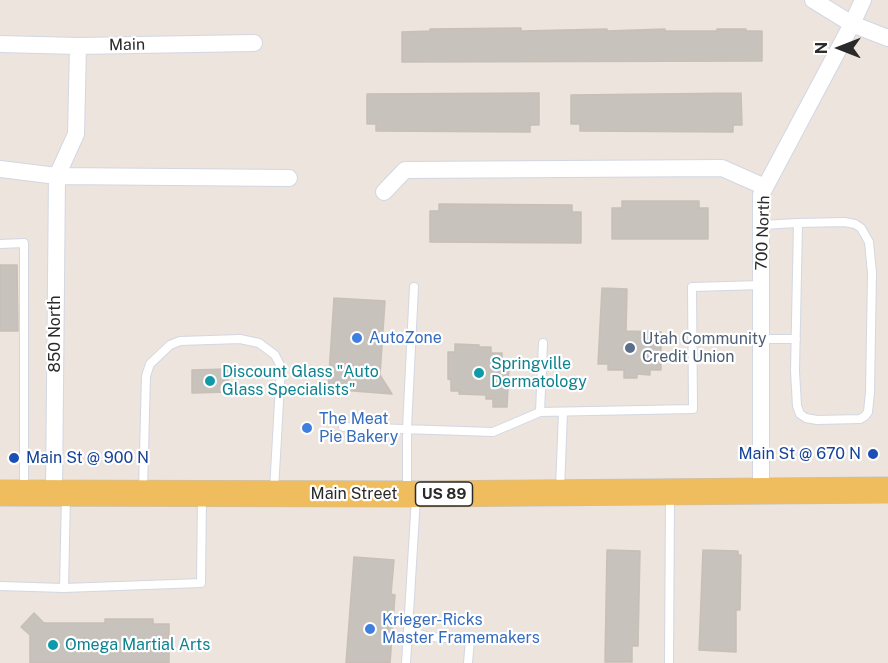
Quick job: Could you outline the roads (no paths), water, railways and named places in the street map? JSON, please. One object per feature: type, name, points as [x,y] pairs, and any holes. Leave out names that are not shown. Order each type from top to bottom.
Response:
[{"type":"main road","name":"Main Street","points":[[12,493],[411,494],[888,490]]},
{"type":"street","points":[[813,0],[852,24],[888,38]]},
{"type":"street","name":"700 North","points":[[761,490],[761,195],[852,24],[862,0]]},
{"type":"street","name":"Main","points":[[0,44],[78,46],[254,43]]},
{"type":"street","points":[[57,176],[76,134],[78,46]]},
{"type":"street","points":[[384,192],[405,170],[722,168],[765,187]]},
{"type":"street","points":[[0,170],[57,176],[289,178]]},
{"type":"street","name":"850 North","points":[[57,176],[60,493]]},
{"type":"lane","points":[[761,225],[798,223],[844,222],[861,228],[869,242],[872,273],[870,392],[868,412],[860,419],[806,418],[800,414],[797,406],[798,223]]},
{"type":"lane","points":[[0,244],[24,243],[12,493]]},
{"type":"lane","points":[[343,427],[494,432],[540,412],[693,410],[692,286],[761,285]]},
{"type":"lane","points":[[406,663],[411,494],[407,429],[414,287]]},
{"type":"lane","points":[[143,493],[147,376],[150,364],[170,345],[180,341],[240,339],[259,343],[275,356],[281,367],[274,493]]},
{"type":"lane","points":[[761,339],[796,339]]},
{"type":"lane","points":[[540,412],[543,343]]},
{"type":"lane","points":[[560,492],[563,412]]},
{"type":"lane","points":[[669,663],[670,491]]},
{"type":"lane","points":[[60,493],[64,588]]},
{"type":"lane","points":[[0,586],[64,588],[201,583],[202,493]]},
{"type":"lane","points":[[408,631],[431,637],[470,640],[468,663]]},
{"type":"place","name":"AutoZone","points":[[357,338]]},
{"type":"place","name":"Utah Community Credit Union","points":[[630,348]]},
{"type":"place","name":"Springville Dermatology","points":[[479,373]]},
{"type":"place","name":"Discount Glass \"Auto Glass Specialists\"","points":[[210,381]]},
{"type":"place","name":"The Meat Pie Bakery","points":[[307,428]]},
{"type":"place","name":"Main St @ 670 N","points":[[873,454]]},
{"type":"place","name":"Main St @ 900 N","points":[[14,458]]},
{"type":"place","name":"Krieger-Ricks Master Framemakers","points":[[370,629]]},
{"type":"place","name":"Omega Martial Arts","points":[[53,645]]}]
